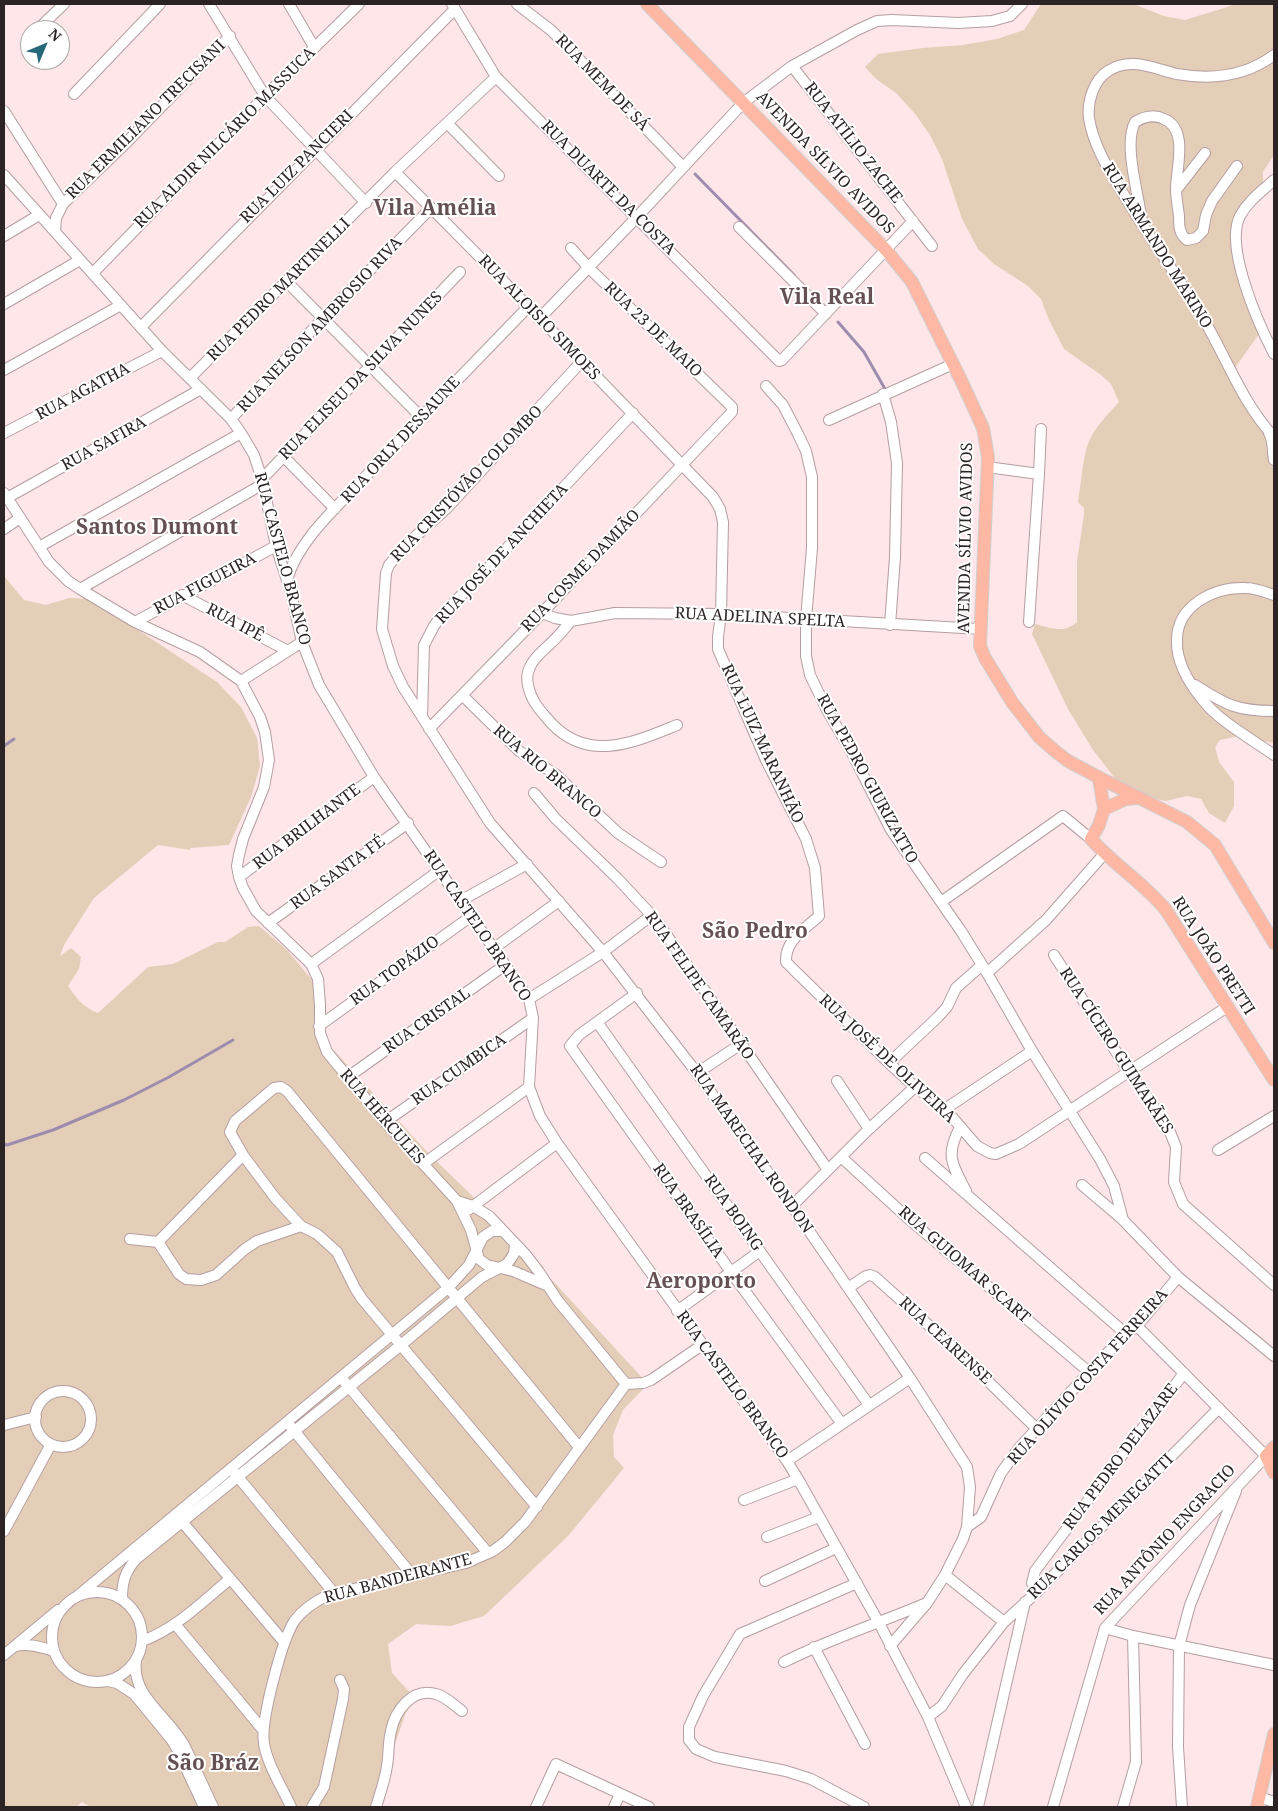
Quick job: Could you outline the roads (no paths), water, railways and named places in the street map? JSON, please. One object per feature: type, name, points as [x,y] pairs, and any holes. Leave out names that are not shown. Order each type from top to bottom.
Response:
[{"type":"main road","name":"AVENIDA SÍLVIO AVIDOS","points":[[647,4],[886,250],[912,282],[983,428],[987,447],[987,467],[980,646],[985,658],[1012,702],[1035,731],[1068,761],[1187,822],[1215,845],[1274,943]]},
{"type":"main road","points":[[1091,839],[1099,825],[1104,809],[1099,778]]},
{"type":"main road","points":[[1104,809],[1126,799],[1137,798]]},
{"type":"main road","name":"RUA JOÃO PRETTI","points":[[1091,839],[1149,891],[1166,910],[1274,1080]]},
{"type":"main road","points":[[1270,1452],[1274,1473]]},
{"type":"main road","points":[[1258,1802],[1274,1734]]},
{"type":"street","points":[[47,20],[64,4]]},
{"type":"street","points":[[74,94],[160,4]]},
{"type":"street","points":[[209,4],[266,96],[366,203]]},
{"type":"street","points":[[289,4],[314,48]]},
{"type":"street","name":"RUA ALDIR NILCÁRIO MASSUCA","points":[[93,273],[359,4]]},
{"type":"street","name":"RUA MEM DE SÁ","points":[[517,4],[552,31],[683,167]]},
{"type":"street","points":[[539,319],[744,103],[792,66],[877,21],[958,23],[992,21],[1010,16],[1022,4]]},
{"type":"street","name":"RUA DUARTE DA COSTA","points":[[453,6],[496,77],[779,361],[826,314]]},
{"type":"street","name":"RUA LUIZ PANCIERI","points":[[141,327],[453,6]]},
{"type":"street","name":"RUA ERMILIANO TRECISANI","points":[[55,232],[56,218],[62,204],[124,145],[230,36]]},
{"type":"street","name":"RUA ARMANDO MARINO","points":[[1274,55],[1253,68],[1224,76],[1206,77],[1177,74],[1152,66],[1131,63],[1108,71],[1100,79],[1094,87],[1088,110],[1095,143],[1105,164],[1142,228],[1204,320],[1251,406],[1274,437]]},
{"type":"street","name":"RUA ATÍLIO ZACHE","points":[[792,66],[932,246]]},
{"type":"street","name":"RUA PEDRO MARTINELLI","points":[[190,378],[288,282],[395,172],[496,77]]},
{"type":"street","points":[[4,111],[62,204]]},
{"type":"street","points":[[1142,228],[1130,142],[1135,122],[1150,116],[1159,116],[1168,120],[1178,131],[1176,189],[1180,229],[1183,237],[1187,240],[1200,236],[1212,201],[1237,166]]},
{"type":"street","points":[[447,123],[498,176]]},
{"type":"street","points":[[1176,189],[1205,153]]},
{"type":"street","name":"RUA ALOISIO SIMOES","points":[[395,172],[682,465]]},
{"type":"street","name":"RUA CASTELO BRANCO","points":[[4,175],[162,351],[231,420],[254,455],[263,482],[276,546],[302,642],[319,685],[374,776],[408,823],[470,917],[529,999],[533,1018],[529,1087],[540,1116],[557,1143],[677,1311],[787,1461],[857,1583],[928,1717],[966,1807]]},
{"type":"street","points":[[1274,180],[1250,202],[1239,217],[1236,231],[1236,248],[1246,289],[1274,354]]},
{"type":"street","name":"RUA NELSON AMBROSIO RIVA","points":[[231,420],[323,318],[431,208]]},
{"type":"street","points":[[4,236],[39,215]]},
{"type":"street","points":[[739,227],[826,314],[913,221]]},
{"type":"street","name":"RUA 23 DE MAIO","points":[[571,248],[732,408],[732,412]]},
{"type":"street","points":[[4,304],[80,260]]},
{"type":"street","name":"RUA ELISEU DA SILVA NUNES","points":[[80,590],[263,482],[284,457],[460,272]]},
{"type":"street","points":[[288,282],[421,417]]},
{"type":"street","points":[[4,370],[121,305]]},
{"type":"street","name":"RUA ORLY DESSAUNE","points":[[286,581],[298,552],[335,509],[528,307]]},
{"type":"street","name":"RUA AGATHA","points":[[4,433],[162,351]]},
{"type":"street","name":"RUA CRISTÓVÃO COLOMBO","points":[[429,729],[402,686],[392,666],[382,629],[386,573],[389,565],[407,544],[447,508],[582,361]]},
{"type":"street","points":[[829,420],[953,364]]},
{"type":"street","name":"RUA PEDRO GIURIZATTO","points":[[766,386],[783,406],[798,434],[806,451],[812,477],[812,548],[806,619],[807,666],[827,710],[852,753],[891,830],[941,902],[984,969],[1032,1051],[1100,1159],[1114,1186],[1123,1220]]},
{"type":"street","name":"RUA SAFIRA","points":[[5,495],[201,389]]},
{"type":"street","points":[[883,394],[891,422],[897,463],[895,557],[890,625]]},
{"type":"street","name":"RUA COSME DAMIÃO","points":[[429,729],[542,613],[732,412]]},
{"type":"street","name":"RUA JOSÉ DE ANCHIETA","points":[[422,717],[422,658],[424,645],[441,616],[633,413]]},
{"type":"street","points":[[1266,428],[1273,438],[1274,460]]},
{"type":"street","points":[[1029,622],[1040,474],[1041,429]]},
{"type":"street","points":[[38,547],[241,433]]},
{"type":"street","points":[[284,457],[335,509]]},
{"type":"street","name":"RUA LUIZ MARANHÃO","points":[[682,465],[713,498],[721,513],[723,522],[721,614],[718,637],[720,656],[766,760],[806,839],[814,868],[819,916],[791,942],[786,950],[786,962]]},
{"type":"street","points":[[987,467],[1040,474]]},
{"type":"street","points":[[5,495],[38,547],[54,568],[80,590],[135,622],[200,652],[241,681],[260,717],[265,732],[269,760],[264,787],[241,845],[237,866],[239,877],[253,906],[311,964],[440,870]]},
{"type":"street","points":[[4,529],[20,518]]},
{"type":"street","name":"RUA FIGUEIRA","points":[[135,622],[276,546]]},
{"type":"street","points":[[1274,595],[1255,589],[1234,589],[1216,593],[1197,602],[1184,616],[1179,626],[1177,642],[1184,670],[1202,700],[1211,709],[1274,755]]},
{"type":"street","name":"RUA IPÊ","points":[[182,595],[288,651]]},
{"type":"street","name":"RUA ADELINA SPELTA","points":[[542,613],[571,621],[615,614],[721,614],[980,629]]},
{"type":"street","points":[[571,621],[536,658],[528,672],[531,695],[539,710],[558,730],[576,741],[599,747],[646,738],[677,725]]},
{"type":"street","name":"RUA IPÊ","points":[[241,681],[302,642]]},
{"type":"street","points":[[1190,682],[1214,698],[1241,709],[1274,711]]},
{"type":"street","name":"RUA RIO BRANCO","points":[[462,695],[519,751],[555,774],[618,833],[660,862]]},
{"type":"street","name":"RUA MARECHAL RONDON","points":[[429,729],[485,816],[637,993],[697,1073],[792,1206],[910,1378],[967,1467],[970,1487],[967,1527],[945,1574],[927,1603],[890,1646]]},
{"type":"street","name":"RUA BRILHANTE","points":[[239,877],[374,776]]},
{"type":"street","name":"RUA FELIPE CAMARÃO","points":[[534,793],[556,819],[652,915],[828,1170]]},
{"type":"street","points":[[941,902],[1063,816],[1091,839]]},
{"type":"street","name":"RUA SANTA FÉ","points":[[268,923],[408,823]]},
{"type":"street","points":[[889,1063],[947,1007],[956,988],[984,969],[1046,920],[1105,853]]},
{"type":"street","points":[[460,901],[526,864]]},
{"type":"street","points":[[494,949],[559,901]]},
{"type":"street","points":[[529,999],[603,952],[652,915]]},
{"type":"street","name":"RUA TOPÁZIO","points":[[319,1026],[470,917]]},
{"type":"street","name":"RUA CÍCERO GUIMARÃES","points":[[1054,955],[1129,1072],[1168,1127],[1176,1147],[1174,1182],[1183,1204],[1274,1285]]},
{"type":"street","name":"RUA JOSÉ DE OLIVEIRA","points":[[786,962],[889,1063],[915,1087],[944,1108],[977,1146],[990,1153],[1002,1153],[1020,1144],[1069,1111]]},
{"type":"street","name":"RUA HÉRCULES","points":[[311,964],[318,979],[320,993],[319,1026],[327,1052],[385,1122],[457,1201],[471,1230],[477,1252]]},
{"type":"street","name":"RUA CRISTAL","points":[[348,1077],[505,965]]},
{"type":"street","points":[[597,1022],[637,993]]},
{"type":"street","points":[[1069,1111],[1227,1007]]},
{"type":"street","name":"RUA CUMBICA","points":[[385,1122],[533,1018]]},
{"type":"street","name":"RUA BRASÍLIA","points":[[597,1022],[579,1034],[570,1046],[842,1424]]},
{"type":"street","name":"RUA BOING","points":[[597,1022],[869,1405]]},
{"type":"street","points":[[697,1073],[741,1044]]},
{"type":"street","points":[[944,1108],[1032,1051]]},
{"type":"street","points":[[837,1081],[869,1129]]},
{"type":"street","points":[[423,1164],[529,1087]]},
{"type":"street","points":[[792,1206],[869,1129],[915,1087]]},
{"type":"street","points":[[536,1507],[354,1288],[337,1252],[317,1234],[301,1226],[276,1198],[243,1155],[230,1132],[235,1121],[274,1088],[284,1089],[579,1447]]},
{"type":"street","points":[[1218,1150],[1274,1116]]},
{"type":"street","points":[[960,1127],[953,1142],[951,1156],[968,1195]]},
{"type":"street","points":[[463,1213],[557,1143]]},
{"type":"street","points":[[158,1242],[243,1155]]},
{"type":"street","name":"RUA GUIOMAR SCART","points":[[841,1157],[910,1220],[1089,1372]]},
{"type":"street","points":[[925,1158],[1126,1334]]},
{"type":"street","name":"RUA PEDRO GIURIZATTO","points":[[1082,1185],[1123,1220],[1178,1277],[1274,1356]]},
{"type":"street","name":"RUA HÉRCULES","points":[[457,1201],[472,1206],[489,1216],[531,1261],[558,1301],[626,1384]]},
{"type":"street","points":[[130,1238],[158,1242],[178,1274],[186,1280],[201,1280],[216,1275],[256,1241],[301,1226]]},
{"type":"street","points":[[4,1655],[65,1605],[179,1518],[234,1472],[287,1422],[448,1288],[469,1265],[488,1233],[503,1231]]},
{"type":"street","points":[[234,1472],[294,1431],[482,1277],[496,1268],[507,1264],[512,1258],[515,1244]]},
{"type":"street","points":[[477,1252],[482,1262],[523,1275],[548,1286]]},
{"type":"street","points":[[677,1311],[760,1252]]},
{"type":"street","name":"RUA CEARENSE","points":[[848,1288],[866,1276],[875,1277],[954,1348],[1037,1429]]},
{"type":"street","name":"RUA OLÍVIO COSTA FERREIRA","points":[[967,1527],[981,1516],[1002,1473],[1019,1448],[1089,1372],[1126,1334],[1137,1326],[1178,1277]]},
{"type":"street","points":[[1137,1326],[1219,1408],[1270,1452]]},
{"type":"street","points":[[626,1384],[643,1383],[651,1380],[702,1345]]},
{"type":"street","name":"RUA PEDRO DELAZARE","points":[[1037,1592],[1032,1583],[1035,1571],[1184,1373]]},
{"type":"street","points":[[341,1378],[488,1553]]},
{"type":"street","points":[[787,1461],[910,1378]]},
{"type":"street","name":"RUA BANDEIRANTE","points":[[291,1807],[268,1759],[263,1730],[284,1642],[296,1618],[316,1600],[334,1593],[466,1563],[488,1553],[516,1533],[626,1384]]},
{"type":"street","points":[[63,1390],[80,1396],[87,1403],[91,1420],[89,1429],[78,1443],[60,1446],[51,1444],[38,1431],[36,1417],[39,1404],[46,1397],[54,1392],[63,1390]]},
{"type":"street","name":"RUA CARLOS MENEGATTI","points":[[978,1807],[1026,1601],[1219,1408]]},
{"type":"street","points":[[4,1425],[36,1417]]},
{"type":"street","points":[[287,1422],[412,1575]]},
{"type":"street","points":[[4,1531],[51,1444]]},
{"type":"street","name":"RUA ANTÔNIO ENGRACIO","points":[[1053,1807],[1104,1628],[1270,1452]]},
{"type":"street","points":[[234,1472],[334,1593]]},
{"type":"street","points":[[744,1500],[798,1479]]},
{"type":"street","points":[[1182,1807],[1178,1748],[1179,1646],[1190,1605],[1239,1485]]},
{"type":"street","points":[[767,1537],[819,1517]]},
{"type":"street","points":[[179,1518],[284,1642]]},
{"type":"street","points":[[122,1599],[122,1584],[126,1570],[179,1518]]},
{"type":"street","points":[[765,1581],[836,1548]]},
{"type":"street","points":[[945,1574],[1004,1622]]},
{"type":"street","points":[[142,1641],[164,1632],[230,1579]]},
{"type":"street","points":[[857,1583],[740,1634],[703,1696],[689,1727],[689,1740],[696,1749],[716,1758],[786,1771],[811,1778],[864,1807]]},
{"type":"street","points":[[75,1598],[86,1593],[111,1594],[122,1599],[138,1617],[142,1629],[142,1641],[136,1659],[136,1674],[140,1689],[183,1744],[213,1807]]},
{"type":"street","points":[[928,1717],[942,1706],[963,1674],[1004,1622],[1026,1601]]},
{"type":"street","points":[[784,1662],[814,1647],[927,1603]]},
{"type":"street","points":[[65,1605],[53,1626],[52,1638],[54,1651],[62,1665],[75,1676],[96,1682],[107,1681],[124,1673],[136,1659]]},
{"type":"street","points":[[175,1624],[263,1730]]},
{"type":"street","points":[[1104,1628],[1133,1636],[1274,1665]]},
{"type":"street","points":[[1123,1807],[1136,1762],[1133,1636]]},
{"type":"street","points":[[14,1646],[24,1644],[35,1645],[54,1651]]},
{"type":"street","points":[[814,1647],[865,1744]]},
{"type":"street","points":[[312,1807],[324,1787],[343,1699],[344,1689],[340,1680]]},
{"type":"street","points":[[107,1681],[126,1687],[134,1694],[171,1739],[204,1807]]},
{"type":"street","points":[[376,1807],[387,1766],[391,1730],[404,1704],[412,1697],[429,1693],[438,1694],[462,1710]]},
{"type":"street","points":[[536,1807],[556,1764],[648,1807]]},
{"type":"street","points":[[614,1807],[620,1794]]},
{"type":"street","points":[[1258,1802],[1274,1802]]},
{"type":"waterway","points":[[695,174],[794,275]]},
{"type":"waterway","points":[[838,322],[864,352],[885,389]]},
{"type":"waterway","points":[[4,746],[14,739]]},
{"type":"waterway","points":[[4,1144],[7,1145],[53,1130],[124,1100],[169,1077],[233,1040]]},
{"type":"district","name":"Vila Amélia","points":[[435,209]]},
{"type":"district","name":"Vila Real","points":[[827,298]]},
{"type":"district","name":"Santos Dumont","points":[[157,528]]},
{"type":"district","name":"São Pedro","points":[[755,932]]},
{"type":"district","name":"Aeroporto","points":[[701,1282]]},
{"type":"district","name":"São Bráz","points":[[213,1764]]}]
